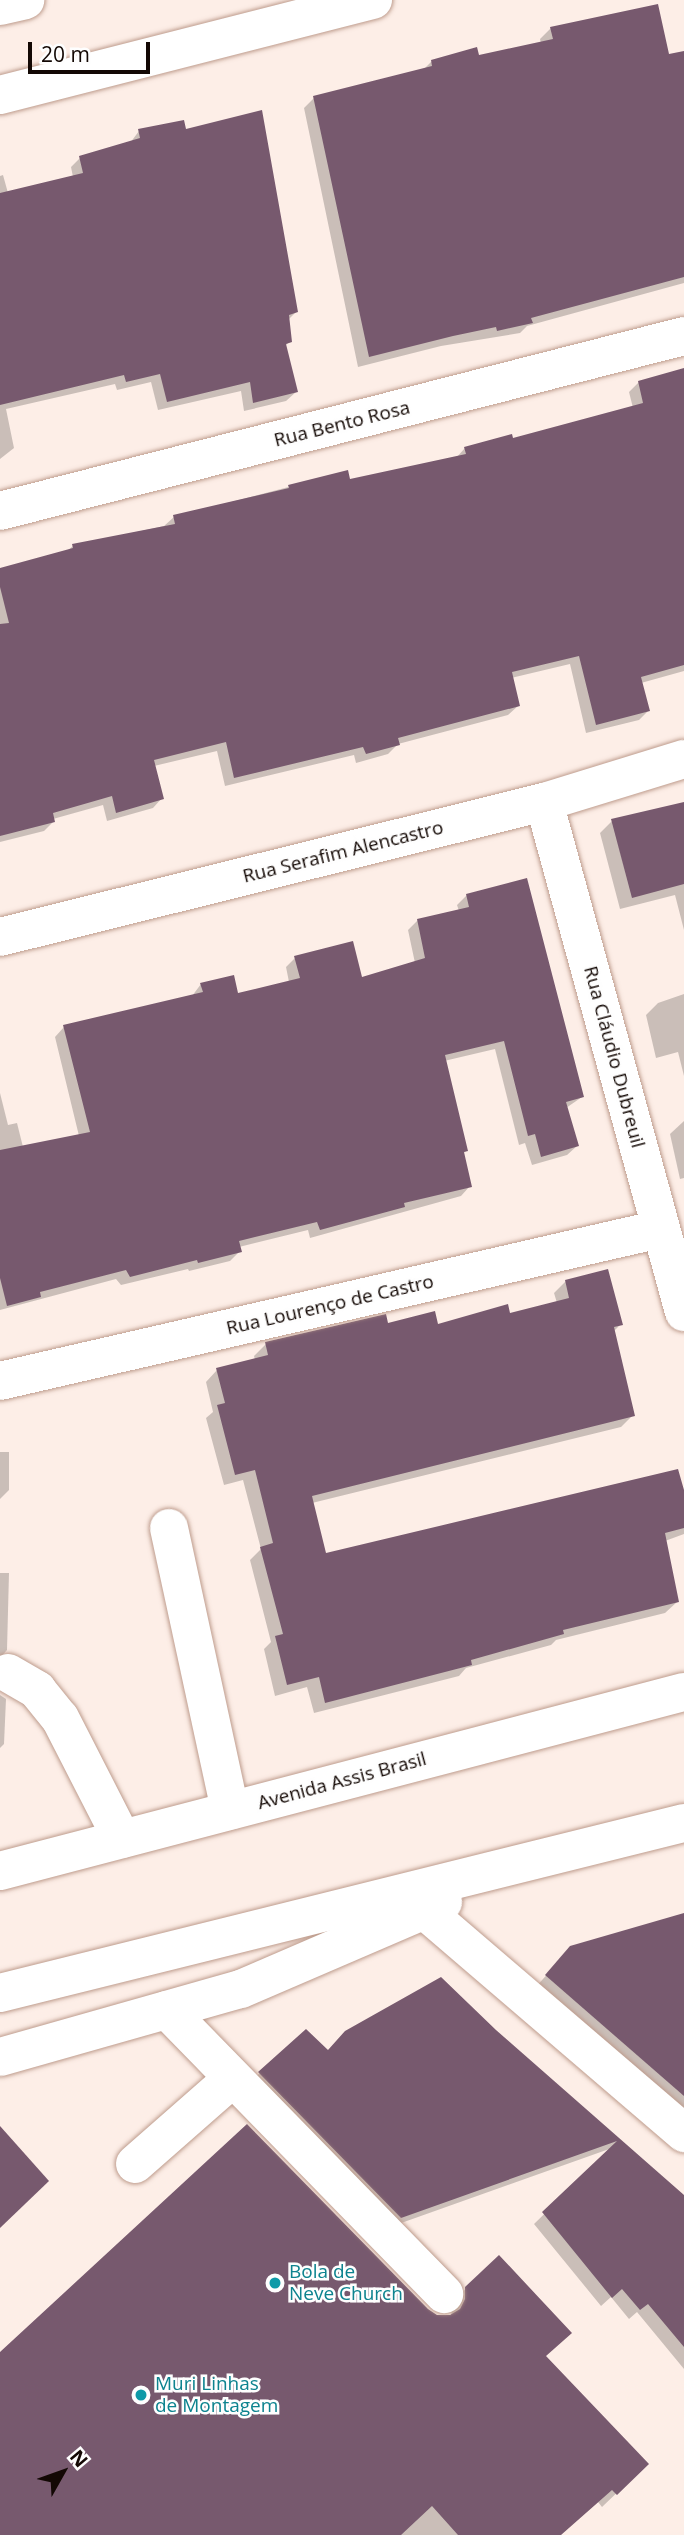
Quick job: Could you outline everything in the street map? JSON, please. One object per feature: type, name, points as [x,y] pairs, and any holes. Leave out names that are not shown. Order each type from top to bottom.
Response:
[{"type":"street","points":[[0,6],[24,0]]},
{"type":"street","points":[[0,95],[373,0]]},
{"type":"street","name":"Rua Bento Rosa","points":[[0,511],[684,336]]},
{"type":"street","name":"Rua Serafim Alencastro","points":[[0,937],[544,802],[684,759]]},
{"type":"street","name":"Rua Cláudio Dubreuil","points":[[544,802],[684,1312]]},
{"type":"street","name":"Rua Lourenço de Castro","points":[[0,1381],[660,1230]]},
{"type":"street","points":[[169,1528],[230,1810]]},
{"type":"street","points":[[8,1674],[37,1689],[60,1718],[122,1839]]},
{"type":"street","name":"Avenida Assis Brasil","points":[[0,1871],[684,1692]]},
{"type":"street","points":[[0,1993],[684,1824]]},
{"type":"street","points":[[0,2057],[241,1989],[551,1856]]},
{"type":"street","points":[[424,1910],[684,2133]]},
{"type":"street","points":[[167,2010],[444,2294]]},
{"type":"street","points":[[135,2164],[233,2078]]},
{"type":"building","points":[[658,4],[669,54],[684,51],[684,277],[531,318],[533,323],[497,331],[496,327],[369,357],[313,96],[432,66],[431,60],[477,47],[479,55],[553,39],[550,27]]},
{"type":"building","points":[[262,110],[298,312],[289,315],[292,342],[286,344],[298,392],[253,403],[250,382],[167,402],[160,374],[126,382],[124,375],[0,405],[0,193],[83,173],[79,156],[140,138],[138,129],[184,120],[186,129]]},
{"type":"building","points":[[684,368],[684,665],[641,677],[650,711],[596,725],[579,656],[512,672],[520,706],[398,738],[400,745],[366,754],[363,747],[234,778],[226,742],[154,760],[164,799],[116,813],[112,796],[53,813],[55,822],[0,836],[0,624],[9,623],[0,587],[0,568],[73,548],[72,544],[175,524],[173,515],[289,488],[288,485],[348,470],[350,479],[466,454],[464,447],[512,434],[513,438],[643,403],[638,381]]},
{"type":"building","points":[[684,802],[684,884],[632,898],[611,819]]},
{"type":"building","points":[[527,878],[584,1097],[566,1102],[579,1146],[541,1157],[535,1134],[528,1136],[504,1041],[445,1055],[468,1151],[464,1152],[472,1187],[404,1203],[405,1207],[320,1230],[317,1222],[239,1241],[242,1252],[130,1277],[126,1270],[40,1292],[41,1297],[7,1306],[0,1278],[0,1150],[90,1132],[63,1025],[203,992],[200,983],[234,975],[238,993],[300,978],[294,956],[353,941],[362,977],[425,958],[417,919],[469,907],[466,894]]},
{"type":"building","points":[[608,1269],[623,1325],[614,1327],[635,1416],[312,1496],[326,1553],[678,1469],[684,1490],[684,1528],[665,1533],[679,1602],[563,1630],[564,1634],[471,1660],[472,1665],[325,1703],[319,1677],[287,1685],[275,1636],[283,1634],[260,1547],[273,1543],[255,1470],[235,1475],[217,1405],[225,1403],[216,1368],[268,1355],[265,1342],[386,1314],[388,1323],[435,1311],[438,1324],[508,1304],[510,1313],[569,1298],[565,1280]]},
{"type":"building","points":[[684,1913],[684,2096],[545,1975],[570,1946]]},
{"type":"building","points":[[441,1977],[496,2030],[684,2195],[684,2347],[648,2304],[640,2310],[622,2289],[612,2298],[542,2212],[617,2141],[401,2218],[258,2072],[306,2029],[328,2050],[345,2031]]},
{"type":"building","points":[[247,2124],[428,2309],[437,2315],[450,2315],[460,2309],[465,2299],[465,2287],[499,2255],[572,2333],[546,2356],[649,2464],[617,2495],[612,2490],[561,2535],[458,2535],[432,2506],[401,2535],[0,2535],[0,2352]]},
{"type":"building","points":[[0,2126],[49,2181],[0,2228]]},
{"type":"place","name":"Bola de Neve Church","points":[[275,2283]]},
{"type":"place","name":"Muri Linhas de Montagem","points":[[141,2395]]}]
